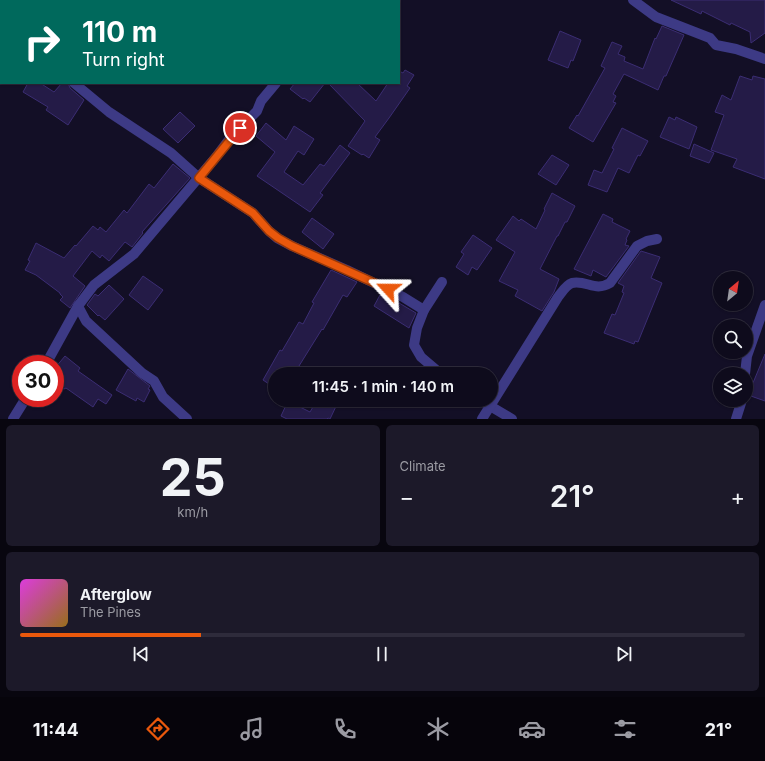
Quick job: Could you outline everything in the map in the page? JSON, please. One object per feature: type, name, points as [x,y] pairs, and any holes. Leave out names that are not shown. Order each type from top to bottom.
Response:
[{"type":"street","points":[[633,0],[656,17],[710,38],[716,45],[736,49],[765,59]]},
{"type":"street","points":[[75,84],[109,112],[171,154],[199,178],[253,213],[269,231],[278,238],[292,246],[403,296],[424,310]]},
{"type":"street","points":[[51,355],[78,306],[94,285],[134,254],[231,138],[257,111],[261,101],[275,84]]},
{"type":"street","points":[[498,394],[558,297],[566,287],[572,283],[604,287],[610,283],[626,258],[637,246],[647,241],[656,239]]},
{"type":"street","points":[[433,367],[421,357],[414,345],[417,328],[424,310],[442,282]]},
{"type":"street","points":[[746,367],[747,356],[765,304]]},
{"type":"street","points":[[78,306],[86,321],[142,373],[154,381],[163,397],[187,419]]},
{"type":"street","points":[[13,419],[20,407]]},
{"type":"street","points":[[482,419],[490,407],[512,419]]},
{"type":"street","points":[[736,419],[740,407]]},
{"type":"building","points":[[671,0],[765,0],[765,33],[751,43],[750,32],[731,23],[730,25],[702,11],[701,14]]},
{"type":"building","points":[[662,26],[684,35],[666,76],[664,76],[658,90],[624,74],[613,94],[616,96],[613,102],[616,103],[593,142],[569,128],[577,115],[578,116],[605,68],[601,66],[612,42],[622,46],[618,54],[625,57],[624,61],[643,69],[655,38],[656,39]]},
{"type":"building","points":[[560,31],[581,40],[573,61],[571,60],[568,68],[548,60]]},
{"type":"building","points":[[405,70],[414,75],[407,86],[410,88],[375,137],[380,140],[369,158],[363,154],[362,155],[348,146],[365,121],[329,84],[358,84],[376,101],[387,84],[400,84],[400,72],[403,73]]},
{"type":"building","points":[[740,76],[752,80],[753,76],[765,79],[765,179],[733,167],[737,159],[711,150],[724,115],[715,112],[722,95],[731,100]]},
{"type":"building","points":[[27,84],[42,84],[54,92],[61,84],[68,84],[70,88],[84,100],[68,125],[46,110],[48,107],[23,92]]},
{"type":"building","points":[[294,84],[324,84],[310,102],[304,98],[303,99],[290,89]]},
{"type":"building","points":[[180,112],[195,126],[178,143],[163,129]]},
{"type":"building","points":[[669,117],[675,120],[676,117],[697,127],[689,149],[660,137]]},
{"type":"building","points":[[266,123],[286,140],[294,126],[314,139],[304,155],[298,151],[284,172],[303,185],[320,164],[324,166],[340,145],[350,153],[320,193],[323,195],[310,212],[257,176],[275,152],[256,136]]},
{"type":"building","points":[[622,128],[648,141],[640,156],[638,155],[629,173],[618,168],[607,192],[588,185],[594,170],[602,173],[614,149],[612,148]]},
{"type":"building","points":[[694,144],[714,153],[709,163],[690,156]]},
{"type":"building","points":[[552,155],[569,165],[556,185],[538,174]]},
{"type":"building","points":[[173,164],[190,178],[142,232],[143,233],[132,247],[125,242],[109,261],[102,255],[100,258],[92,251],[73,276],[85,286],[70,308],[60,300],[63,297],[60,293],[36,275],[25,270],[30,261],[28,260],[36,243],[64,258],[93,226],[98,230],[100,227],[106,232],[124,210],[127,213],[149,184],[154,188]]},
{"type":"building","points":[[552,193],[575,206],[540,269],[559,279],[554,292],[542,311],[515,296],[518,290],[499,281],[515,252],[496,240],[513,216],[519,221],[521,219],[536,229]]},
{"type":"building","points":[[603,214],[613,219],[612,222],[630,231],[625,245],[629,246],[606,277],[593,270],[591,276],[574,269]]},
{"type":"building","points":[[312,218],[334,234],[323,249],[302,232]]},
{"type":"building","points":[[473,235],[492,248],[477,270],[472,267],[468,275],[456,267],[464,254],[461,252]]},
{"type":"building","points":[[641,251],[660,257],[651,278],[662,283],[638,342],[635,341],[634,344],[604,333],[612,314],[615,315],[624,293],[622,292],[624,286],[618,283]]},
{"type":"building","points":[[331,270],[357,282],[347,297],[343,295],[323,330],[322,329],[298,367],[270,367],[280,350],[282,351],[299,322],[303,324],[314,303],[312,302]]},
{"type":"building","points":[[143,276],[163,290],[148,310],[129,295]]},
{"type":"building","points":[[109,285],[124,299],[105,320],[99,315],[98,316],[87,305],[95,294],[98,296]]},
{"type":"building","points":[[380,295],[392,302],[394,300],[416,313],[409,328],[374,306]]},
{"type":"building","points":[[765,354],[765,401],[753,397],[753,383]]},
{"type":"building","points":[[65,356],[80,368],[78,371],[112,395],[106,404],[98,399],[93,407],[66,388],[64,389]]},
{"type":"building","points":[[128,369],[150,386],[148,389],[150,390],[144,402],[137,398],[136,401],[116,390]]},
{"type":"building","points":[[268,371],[268,383],[263,380]]},
{"type":"building","points":[[285,407],[300,407],[310,412],[313,407],[336,407],[330,419],[287,419],[281,416]]},
{"type":"route","points":[[240,128],[199,178],[253,213],[269,231],[278,238],[292,246],[388,289]]}]
